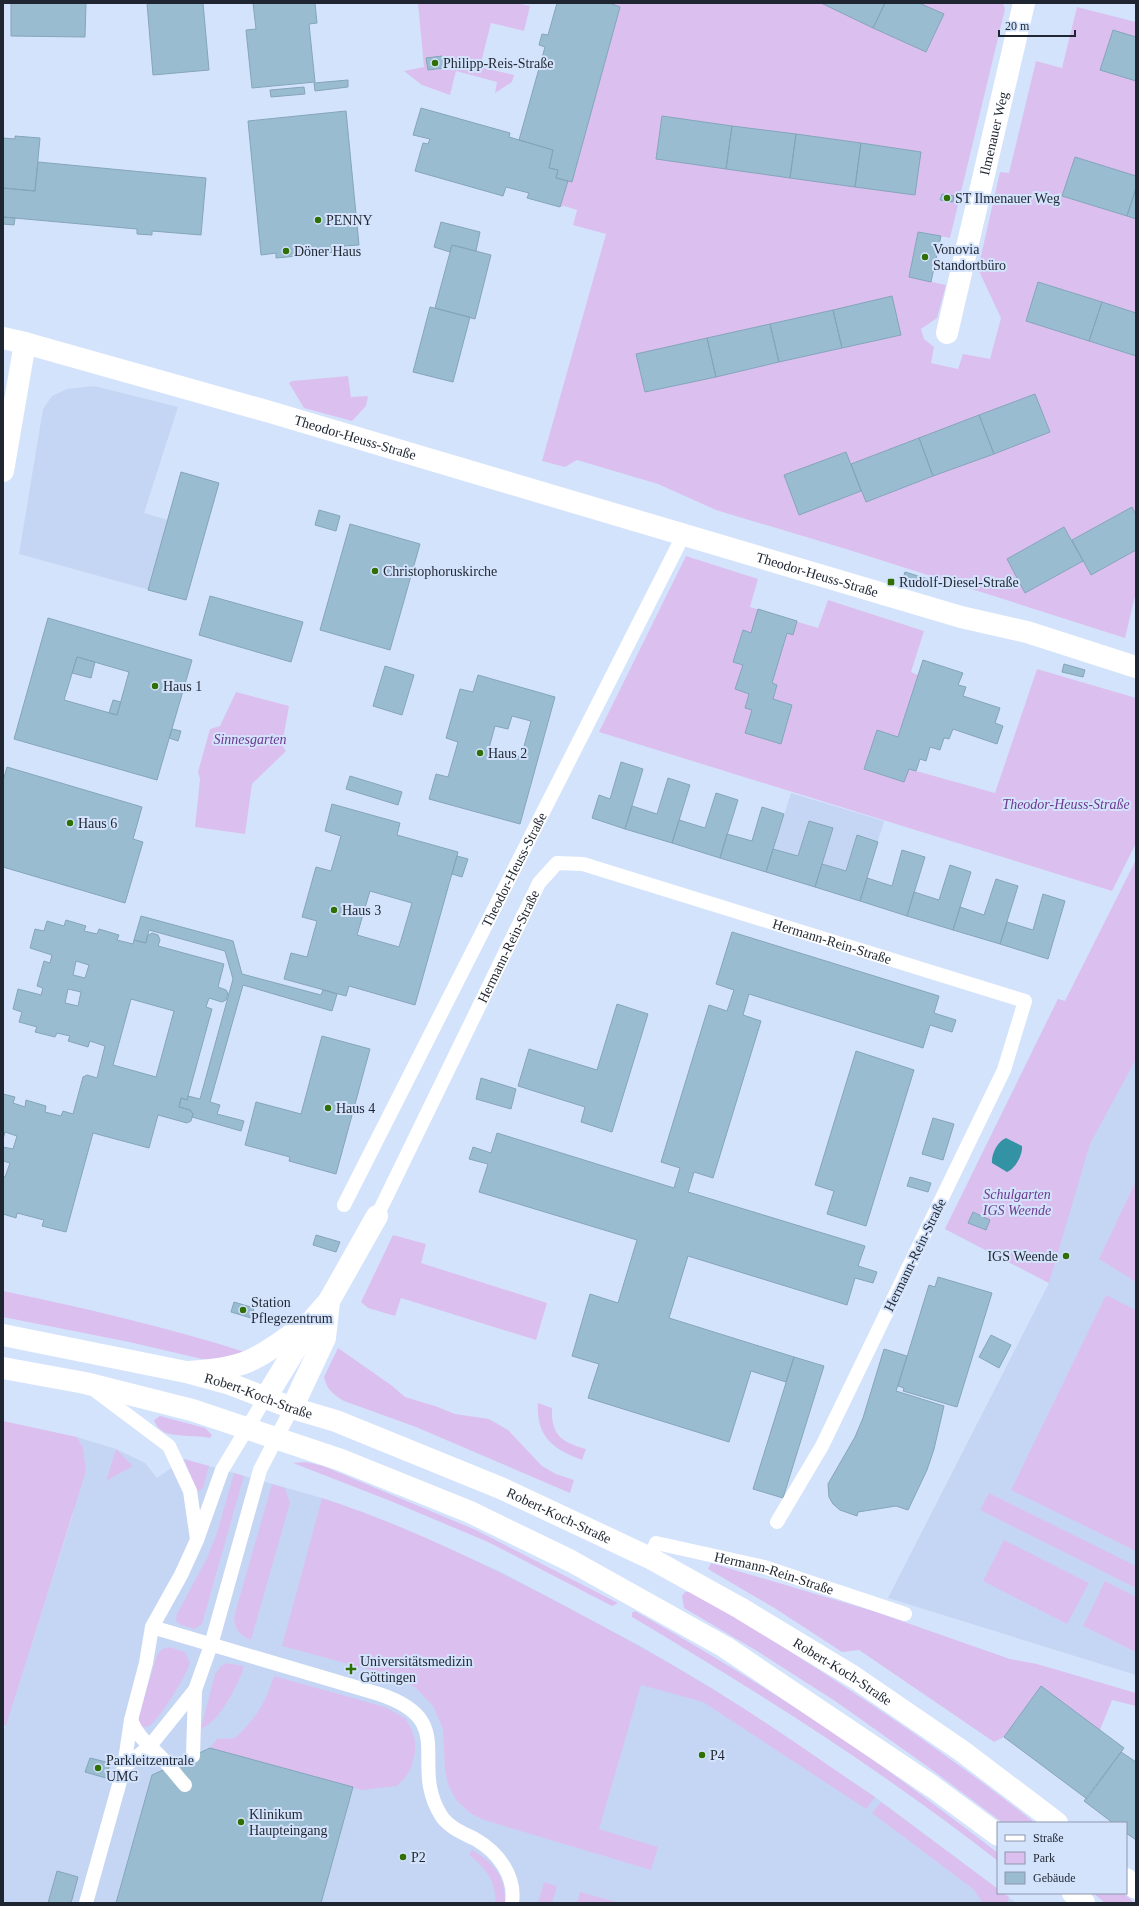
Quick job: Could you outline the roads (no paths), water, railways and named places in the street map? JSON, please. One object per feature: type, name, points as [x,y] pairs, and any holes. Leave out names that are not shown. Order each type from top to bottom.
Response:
[{"type":"street","name":"Ilmenauer Weg","points":[[947,333],[1024,3]]},
{"type":"street","name":"Theodor-Heuss-Straße","points":[[3,338],[278,414],[960,617],[1027,632],[1136,667]]},
{"type":"street","points":[[3,471],[25,343]]},
{"type":"street","name":"Hermann-Rein-Straße","points":[[266,1397],[315,1317],[329,1301],[377,1216]]},
{"type":"street","name":"Hermann-Rein-Straße","points":[[292,1408],[325,1338],[329,1301]]},
{"type":"street","name":"Hermann-Rein-Straße","points":[[186,1372],[218,1370],[249,1361],[280,1342],[315,1317]]},
{"type":"street","name":"Robert-Koch-Straße","points":[[3,1335],[186,1372],[230,1384],[292,1408],[336,1421],[503,1489],[650,1558],[740,1608],[854,1677],[962,1751],[1056,1822]]},
{"type":"street","points":[[3,1368],[85,1383],[192,1410],[341,1460],[470,1512],[571,1561],[725,1647],[933,1787],[997,1834]]},
{"type":"street","points":[[1127,1880],[1136,1888]]},
{"type":"street","points":[[1074,1894],[1084,1903]]},
{"type":"lane","name":"Theodor-Heuss-Straße","points":[[344,1205],[684,534]]},
{"type":"lane","name":"Hermann-Rein-Straße","points":[[377,1216],[539,883],[557,863],[589,866],[1025,1001],[1004,1070],[822,1446],[777,1522]]},
{"type":"lane","points":[[85,1383],[169,1446],[190,1491],[197,1540]]},
{"type":"lane","points":[[86,1903],[124,1767],[131,1720],[146,1663],[152,1627],[181,1575],[197,1540],[222,1470],[266,1397]]},
{"type":"lane","points":[[193,1756],[195,1690],[211,1645],[260,1470],[292,1408]]},
{"type":"lane","name":"Hermann-Rein-Straße","points":[[650,1558],[656,1543],[748,1563],[905,1614]]},
{"type":"lane","points":[[152,1627],[402,1702],[415,1712],[423,1722],[428,1737],[430,1788],[435,1804],[447,1823],[480,1842],[503,1864],[511,1879],[513,1895],[512,1903]]},
{"type":"lane","points":[[124,1767],[149,1746],[195,1690]]},
{"type":"lane","points":[[131,1720],[136,1732],[185,1785]]},
{"type":"water","points":[[1006,1138],[1022,1146],[1018,1161],[1013,1168],[1007,1172],[992,1163],[996,1148],[1000,1142]]},
{"type":"place","name":"Philipp-Reis-Straße","points":[[435,63]]},
{"type":"place","name":"ST Ilmenauer Weg","points":[[947,198]]},
{"type":"place","name":"PENNY","points":[[318,220]]},
{"type":"place","name":"Döner Haus","points":[[286,251]]},
{"type":"place","name":"Vonovia Standortbüro","points":[[925,257]]},
{"type":"place","name":"Christophoruskirche","points":[[375,571]]},
{"type":"place","name":"Rudolf-Diesel-Straße","points":[[891,582]]},
{"type":"place","name":"Haus 1","points":[[155,686]]},
{"type":"place","name":"Haus 2","points":[[480,753]]},
{"type":"place","name":"Haus 6","points":[[70,823]]},
{"type":"place","name":"Haus 3","points":[[334,910]]},
{"type":"place","name":"Haus 4","points":[[328,1108]]},
{"type":"place","name":"IGS Weende","points":[[1066,1256]]},
{"type":"place","name":"Station Pflegezentrum","points":[[243,1310]]},
{"type":"place","name":"Universitätsmedizin Göttingen","points":[[351,1669]]},
{"type":"place","name":"P4","points":[[702,1755]]},
{"type":"place","name":"Parkleitzentrale UMG","points":[[98,1768]]},
{"type":"place","name":"Klinikum Haupteingang","points":[[241,1822]]},
{"type":"place","name":"P2","points":[[403,1857]]},
{"type":"park label","name":"Sinnesgarten","points":[[250,739]]},
{"type":"park label","name":"Schulgarten IGS Weende","points":[[1017,1202]]}]
